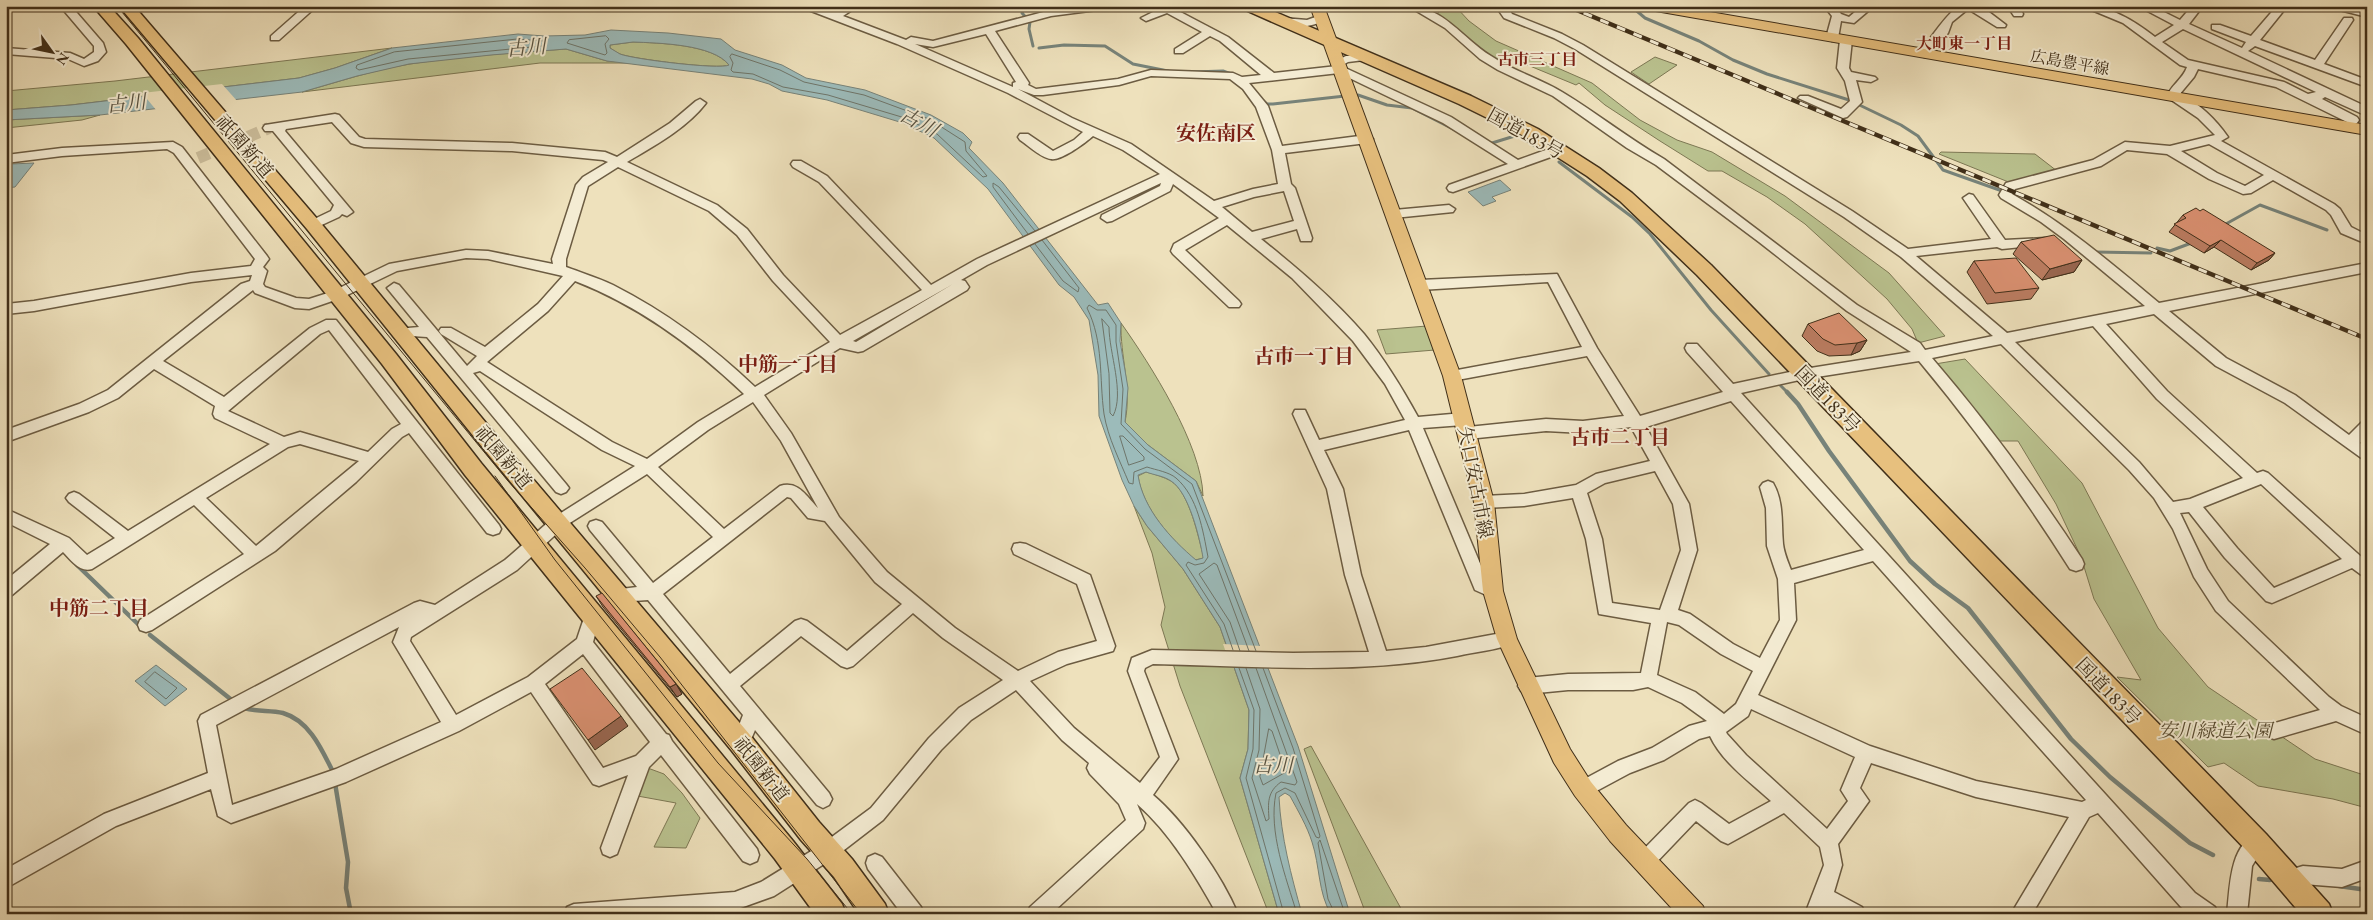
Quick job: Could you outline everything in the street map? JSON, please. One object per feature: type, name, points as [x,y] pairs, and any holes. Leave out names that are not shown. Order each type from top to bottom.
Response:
[{"type":"highway","name":"祇園新道","points":[[100,6],[132,41],[150,66],[389,359],[473,469],[800,870],[832,914]]},
{"type":"highway","name":"祇園新道","points":[[126,6],[313,225],[498,452],[559,522],[741,742],[828,851],[875,914]]},
{"type":"highway","name":"国道183号","points":[[1248,6],[1495,114],[1558,150],[1626,197],[1666,232],[1804,374],[2257,843],[2319,914]]},
{"type":"main road","name":"広島豊平線","points":[[1650,6],[2367,130]]},
{"type":"main road","points":[[1319,12],[1330,41]]},
{"type":"main road","name":"矢口安古市線","points":[[1330,41],[1452,376],[1484,502],[1493,591],[1507,639],[1527,686],[1562,756],[1583,790],[1618,833],[1694,914]]},
{"type":"street","points":[[6,51],[70,56],[84,63],[94,58],[100,52],[99,45],[65,6]]},
{"type":"street","points":[[275,38],[312,6]]},
{"type":"street","points":[[803,6],[901,42],[980,77],[1147,159],[1212,206],[1297,275],[1358,337],[1390,380],[1414,423],[1481,585],[1493,591]]},
{"type":"street","points":[[834,16],[853,6]]},
{"type":"street","points":[[901,42],[912,40],[933,44],[1063,11],[1105,6]]},
{"type":"street","points":[[1413,6],[1449,26],[1484,57],[1502,68],[1557,94],[1630,145],[1660,162],[1764,239],[1852,308],[1904,339],[1923,355],[1976,420],[2039,506],[2076,564]]},
{"type":"street","points":[[1504,6],[1502,8],[1508,16],[1558,36],[1579,47],[1781,171],[1906,254],[2003,339],[2134,466],[2171,509],[2200,572],[2222,606],[2336,712],[2367,727]]},
{"type":"street","points":[[1829,6],[1837,16],[1850,21],[1869,6]]},
{"type":"street","points":[[1928,55],[1928,49],[1942,33],[1947,21],[1965,6]]},
{"type":"street","points":[[1971,6],[2001,25]]},
{"type":"street","points":[[2088,6],[2127,21],[2184,63],[2280,84],[2312,98],[2353,120]]},
{"type":"street","points":[[2143,6],[2251,45],[2318,65],[2367,84]]},
{"type":"street","points":[[2158,6],[2185,22],[2367,112]]},
{"type":"street","points":[[2155,41],[2163,38],[2185,22],[2198,6]]},
{"type":"street","points":[[2329,6],[2367,14]]},
{"type":"street","points":[[1146,18],[1167,9],[1210,31],[1237,48],[1271,77]]},
{"type":"street","points":[[2251,45],[2280,9]]},
{"type":"street","points":[[1281,21],[1300,24],[1311,23],[1319,12]]},
{"type":"street","points":[[1804,98],[1843,114],[1855,103],[1851,81],[1843,68],[1837,16]]},
{"type":"street","points":[[2318,65],[2348,20]]},
{"type":"street","points":[[2216,27],[2367,104]]},
{"type":"street","points":[[989,30],[1023,82],[1022,87]]},
{"type":"street","points":[[1179,50],[1210,31]]},
{"type":"street","points":[[1340,66],[1346,59],[1368,57]]},
{"type":"street","points":[[980,77],[992,75],[1039,92],[1110,84],[1151,73],[1226,74],[1243,80],[1340,66],[1447,120],[1516,164]]},
{"type":"street","points":[[2193,66],[2190,75],[2173,94],[2216,126],[2222,137],[2170,150],[2125,146],[2097,163],[2007,189],[2005,195],[2046,219],[2072,238],[2221,362],[2290,399],[2367,456]]},
{"type":"street","points":[[1847,75],[1871,79]]},
{"type":"street","points":[[1243,80],[1262,106],[1278,150],[1285,181],[1284,186]]},
{"type":"street","points":[[1039,92],[1045,101],[1076,118],[1087,129]]},
{"type":"street","points":[[2312,98],[2325,92]]},
{"type":"street","points":[[465,373],[563,286],[565,273],[559,259],[582,186],[587,180],[685,119],[700,103]]},
{"type":"street","points":[[313,225],[344,209],[276,127],[335,118],[355,140],[364,143],[512,148],[605,156],[617,161],[714,208],[742,232],[778,278],[838,343],[858,347],[962,287],[951,271],[845,333],[838,343]]},
{"type":"street","points":[[1024,137],[1052,156],[1078,143],[1087,129]]},
{"type":"street","points":[[1278,150],[1366,139]]},
{"type":"street","points":[[2212,141],[2330,207],[2336,212],[2346,230],[2367,240]]},
{"type":"street","points":[[6,159],[62,152],[170,145],[192,160],[262,259],[256,268],[207,274],[116,292],[6,309]]},
{"type":"street","points":[[1453,188],[1558,150]]},
{"type":"street","points":[[2170,150],[2213,176],[2243,190],[2247,190],[2273,175]]},
{"type":"street","points":[[797,164],[823,179],[926,286]]},
{"type":"street","points":[[1107,218],[1166,188],[1168,176]]},
{"type":"street","points":[[453,725],[402,642],[405,632],[511,565],[559,522],[648,466],[703,426],[838,343],[982,262],[1168,176]]},
{"type":"street","points":[[1212,206],[1253,194],[1277,190],[1284,186]]},
{"type":"street","points":[[1284,186],[1289,188],[1306,238]]},
{"type":"street","points":[[1969,198],[2002,245],[2072,238]]},
{"type":"street","points":[[1394,214],[1449,210]]},
{"type":"street","points":[[1228,219],[1179,247],[1178,252],[1234,304]]},
{"type":"street","points":[[1250,237],[1300,224]]},
{"type":"street","points":[[1906,254],[2000,242]]},
{"type":"street","points":[[256,284],[266,294],[295,304],[309,304],[336,295],[394,267],[466,254],[488,254],[565,273],[607,288],[678,330],[722,364],[754,394],[786,437],[830,515],[881,577],[949,633],[1017,680],[1068,734],[1155,808],[1197,860],[1228,914]]},
{"type":"street","points":[[1316,446],[1414,423],[1465,426],[1546,425],[1583,427],[1634,421],[1644,422],[1727,397],[1735,389],[1804,374],[1923,355],[2367,267]]},
{"type":"street","points":[[256,268],[260,271],[256,284]]},
{"type":"street","points":[[1420,285],[1552,277],[1591,350],[1681,504],[1688,550],[1664,616],[1648,678]]},
{"type":"street","points":[[6,436],[84,408],[106,397],[154,362],[246,287],[256,284]]},
{"type":"street","points":[[394,288],[561,488]]},
{"type":"street","points":[[2096,321],[2162,394],[2255,480]]},
{"type":"street","points":[[283,443],[220,414],[224,404],[315,331],[331,323],[443,469],[493,530]]},
{"type":"street","points":[[446,331],[607,446],[648,466],[724,538]]},
{"type":"street","points":[[402,332],[431,332]]},
{"type":"street","points":[[1692,348],[1875,554],[2091,806],[2188,900],[2208,914]]},
{"type":"street","points":[[1452,376],[1487,371],[1528,361],[1591,350]]},
{"type":"street","points":[[375,378],[389,359]]},
{"type":"street","points":[[154,362],[224,404]]},
{"type":"street","points":[[1300,414],[1335,489],[1353,575],[1380,659]]},
{"type":"street","points":[[146,625],[269,546],[371,459],[397,434],[410,426]]},
{"type":"street","points":[[2350,443],[2367,426]]},
{"type":"street","points":[[498,452],[511,429]]},
{"type":"street","points":[[6,515],[63,543],[86,564],[283,443],[300,438],[371,459]]},
{"type":"street","points":[[1484,502],[1524,500],[1579,491],[1601,478],[1658,465]]},
{"type":"street","points":[[443,469],[473,469]]},
{"type":"street","points":[[2171,509],[2192,505],[2262,477],[2367,572]]},
{"type":"street","points":[[1583,790],[1624,767],[1658,754],[1695,732],[1720,727],[1742,710],[1788,620],[1786,579],[1775,546],[1774,508],[1768,487]]},
{"type":"street","points":[[619,595],[651,593],[785,490],[796,493],[813,514],[830,515]]},
{"type":"street","points":[[1579,491],[1594,539],[1605,608],[1684,619],[1727,649],[1763,668]]},
{"type":"street","points":[[196,497],[255,555]]},
{"type":"street","points":[[74,498],[127,539]]},
{"type":"street","points":[[2192,505],[2231,553],[2272,596],[2353,561]]},
{"type":"street","points":[[596,526],[823,799]]},
{"type":"street","points":[[6,590],[63,543]]},
{"type":"street","points":[[574,914],[736,902],[767,889],[828,851],[877,814],[935,744],[965,714],[1030,672],[1064,657],[1106,646],[1084,580],[1020,549]]},
{"type":"street","points":[[1786,579],[1815,568],[1875,554]]},
{"type":"street","points":[[729,685],[801,626],[847,662],[914,604]]},
{"type":"street","points":[[435,612],[420,608],[207,721],[224,810],[231,814],[340,776],[453,725],[534,682],[584,643],[592,617]]},
{"type":"street","points":[[1141,796],[1169,759],[1136,672],[1138,663],[1148,658],[1380,659],[1507,639]]},
{"type":"street","points":[[584,643],[750,855]]},
{"type":"street","points":[[1527,686],[1568,682],[1633,682],[1648,678],[1667,685],[1699,703],[1720,727],[1721,740],[1740,761],[1828,842],[1833,865],[1815,914]]},
{"type":"street","points":[[534,682],[599,778],[642,762]]},
{"type":"street","points":[[1748,698],[1866,753],[1976,789],[2091,806]]},
{"type":"street","points":[[2274,731],[2336,712]]},
{"type":"street","points":[[741,742],[752,713]]},
{"type":"street","points":[[610,848],[642,762],[662,741]]},
{"type":"street","points":[[1828,842],[1860,801],[1850,790],[1866,753]]},
{"type":"street","points":[[1037,914],[1136,823],[1125,798],[1097,771],[1093,755]]},
{"type":"street","points":[[681,765],[716,769]]},
{"type":"street","points":[[6,879],[110,820],[219,777]]},
{"type":"street","points":[[1645,861],[1695,809],[1728,835],[1786,802]]},
{"type":"street","points":[[2021,914],[2091,806]]},
{"type":"street","points":[[2237,914],[2243,863],[2257,843]]},
{"type":"street","points":[[875,863],[914,914]]},
{"type":"street","points":[[2290,879],[2303,874],[2342,878],[2367,869]]},
{"type":"street","points":[[1823,896],[1855,914]]},
{"type":"green space","points":[[1436,6],[1455,6],[1469,21],[1496,41],[1592,83],[1640,120],[1677,140],[1712,152],[1785,196],[1889,273],[1945,336],[1918,343],[1912,329],[1887,299],[1805,224],[1767,197],[1722,171],[1708,171],[1605,105],[1579,83],[1576,85],[1513,59],[1508,68],[1435,15],[1439,12]]},
{"type":"green space","points":[[633,42],[670,44],[698,49],[721,58],[729,65],[710,66],[658,61],[620,54],[610,48],[610,45]]},
{"type":"green space","points":[[392,48],[335,68],[299,78],[71,105],[6,110],[6,91],[115,81]]},
{"type":"green space","points":[[566,49],[607,61],[639,63],[540,63],[302,92],[369,73],[410,64]]},
{"type":"green space","points":[[1655,57],[1677,65],[1649,84],[1631,72]]},
{"type":"green space","points":[[100,115],[82,120],[6,128],[6,120]]},
{"type":"green space","points":[[1941,152],[2035,154],[2057,171],[2011,183],[1939,154]]},
{"type":"green space","points":[[1121,323],[1159,382],[1184,430],[1194,453],[1203,496],[1196,481],[1148,445],[1125,422],[1127,384]]},
{"type":"green space","points":[[1427,326],[1435,350],[1386,354],[1377,330]]},
{"type":"green space","name":"安川緑道公園","points":[[1965,359],[2082,483],[2158,628],[2208,687],[2315,759],[2367,776],[2367,808],[2333,799],[2258,786],[2224,763],[2208,767],[2117,677],[2141,680],[2094,599],[2081,557],[2056,504],[2018,441],[2000,441],[1935,364]]},
{"type":"green space","points":[[1146,472],[1171,481],[1178,487],[1188,505],[1204,558],[1195,560],[1168,533],[1152,512],[1141,488],[1138,476]]},
{"type":"green space","points":[[1134,506],[1147,526],[1183,569],[1220,627],[1249,710],[1248,749],[1240,778],[1279,914],[1269,914],[1180,686],[1161,625],[1165,607],[1152,553]]},
{"type":"green space","points":[[1311,746],[1404,914],[1366,914],[1304,749]]},
{"type":"green space","points":[[645,767],[664,774],[682,793],[700,818],[686,848],[654,847],[676,803],[632,795]]},
{"type":"water","name":"古川","points":[[611,30],[668,33],[721,39],[735,50],[782,65],[806,78],[865,90],[931,115],[963,133],[972,142],[969,148],[1003,183],[1098,305],[1108,303],[1121,323],[1120,341],[1128,388],[1125,422],[1148,445],[1196,481],[1298,746],[1350,914],[1331,914],[1321,888],[1315,851],[1310,836],[1290,796],[1285,793],[1279,797],[1282,827],[1290,870],[1302,914],[1279,914],[1240,778],[1248,749],[1249,710],[1220,627],[1183,569],[1147,526],[1134,506],[1122,480],[1099,416],[1098,375],[1089,320],[1074,297],[1059,285],[988,189],[934,138],[903,123],[827,100],[782,91],[769,84],[752,79],[607,61],[566,49],[409,64],[357,76],[302,92],[100,115],[6,120],[6,110],[71,105],[299,78],[335,68],[392,48],[518,34],[544,36],[585,35]],"holes":[[[633,42],[670,44],[698,49],[721,58],[729,65],[710,66],[657,61],[620,54],[610,48],[610,45]],[[1146,472],[1171,481],[1183,495],[1193,516],[1203,558],[1196,560],[1187,552],[1168,533],[1152,511],[1141,488],[1138,475]]]},
{"type":"water","points":[[34,163],[15,187],[6,188],[6,170],[11,164]]},
{"type":"water","points":[[1500,180],[1511,190],[1492,197],[1496,201],[1483,206],[1468,192]]},
{"type":"water","points":[[156,665],[187,689],[165,706],[135,681]]},
{"type":"pier","points":[[222,84],[238,102],[157,111],[142,93]]},
{"type":"pier","points":[[1223,644],[1262,646],[1270,666],[1230,664]]},
{"type":"building","points":[[2196,208],[2200,211],[2203,209],[2275,253],[2257,263],[2221,240],[2210,246],[2174,224],[2186,218],[2183,215]]},
{"type":"building","points":[[2054,235],[2082,260],[2050,269],[2021,242]]},
{"type":"building","points":[[2016,258],[2039,288],[1995,293],[1974,261]]},
{"type":"building","points":[[1839,313],[1867,340],[1835,345],[1823,339],[1808,324]]},
{"type":"building","points":[[602,593],[676,684],[670,687],[596,596]]},
{"type":"building","points":[[582,668],[621,716],[588,740],[550,689]]},
{"type":"waterway","points":[[1025,6],[1022,13],[1030,22],[1029,29],[1033,46]]},
{"type":"waterway","points":[[1631,6],[1645,18],[1699,41],[1733,60],[1767,74],[1849,100],[1901,125],[1918,136],[1943,170],[2005,192]]},
{"type":"waterway","points":[[1039,48],[1064,45],[1105,46],[1133,64],[1168,71]]},
{"type":"waterway","points":[[1193,72],[1223,71],[1239,77]]},
{"type":"waterway","points":[[1358,95],[1387,105],[1412,108],[1459,132]]},
{"type":"waterway","points":[[1262,100],[1267,104],[1273,104],[1345,96]]},
{"type":"waterway","points":[[1492,143],[1518,135],[1544,152]]},
{"type":"waterway","points":[[1559,162],[1632,217],[1650,234],[1711,310],[1769,374]]},
{"type":"waterway","points":[[2224,225],[2260,205],[2327,230]]},
{"type":"waterway","points":[[2157,248],[2170,251],[2194,242]]},
{"type":"waterway","points":[[2095,252],[2151,253]]},
{"type":"waterway","points":[[1779,384],[1787,392]]},
{"type":"waterway","points":[[1787,392],[1798,404],[1829,451],[1910,561],[1935,584],[1968,608],[2071,739],[2110,777],[2190,843],[2213,855]]},
{"type":"waterway","points":[[77,565],[140,626]]},
{"type":"waterway","points":[[150,635],[233,701]]},
{"type":"waterway","points":[[244,708],[283,713],[301,723],[314,737],[334,774]]},
{"type":"waterway","points":[[335,783],[348,862],[346,888],[351,914]]},
{"type":"waterway","points":[[2259,879],[2270,880]]},
{"type":"waterway","points":[[2339,886],[2367,890]]},
{"type":"tunnel","points":[[198,158],[269,128]]},
{"type":"tram line","points":[[117,6],[508,481],[660,657],[861,914]]},
{"type":"tram line","points":[[495,476],[555,560],[718,763],[807,859],[852,914]]},
{"type":"railway","points":[[1567,6],[2367,339]]},
{"type":"district","name":"大町東一丁目","points":[[1964,43]]},
{"type":"district","name":"古市三丁目","points":[[1537,59]]},
{"type":"district","name":"安佐南区","points":[[1216,133]]},
{"type":"district","name":"古市一丁目","points":[[1304,356]]},
{"type":"district","name":"中筋一丁目","points":[[788,364]]},
{"type":"district","name":"古市二丁目","points":[[1620,437]]},
{"type":"district","name":"中筋二丁目","points":[[99,608]]}]
